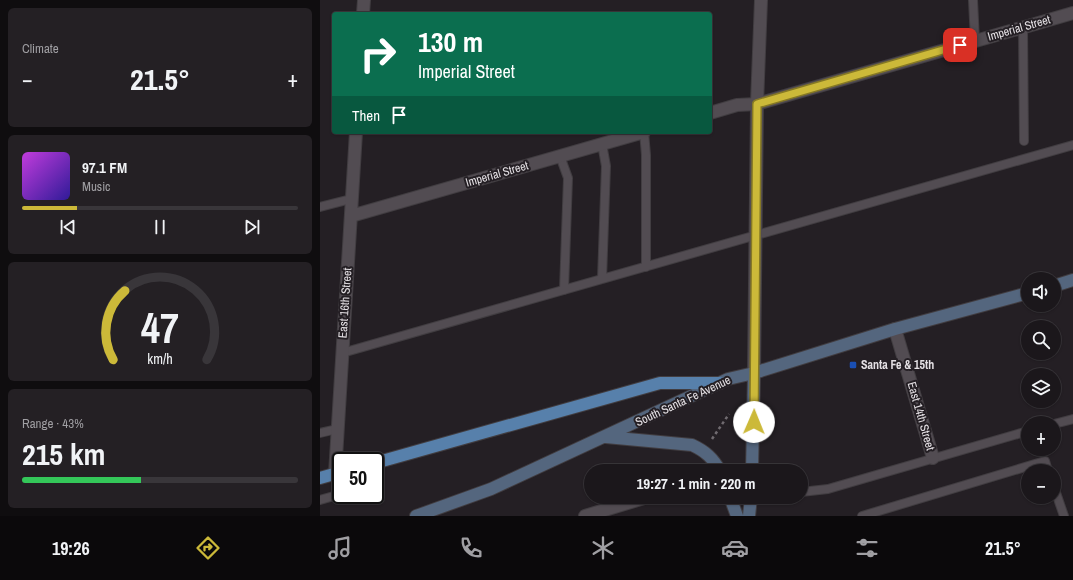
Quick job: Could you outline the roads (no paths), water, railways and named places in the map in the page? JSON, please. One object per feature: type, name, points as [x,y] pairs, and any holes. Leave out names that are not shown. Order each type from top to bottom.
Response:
[{"type":"main road","points":[[1061,284],[1073,280]]},
{"type":"main road","name":"South Santa Fe Avenue","points":[[416,516],[491,489],[728,379],[754,373],[895,329],[1021,295]]},
{"type":"main road","points":[[752,464],[754,373]]},
{"type":"main road","points":[[384,460],[660,383],[720,383]]},
{"type":"main road","points":[[605,437],[692,445],[704,450],[716,464]]},
{"type":"main road","points":[[320,478],[332,475]]},
{"type":"main road","points":[[733,504],[737,516]]},
{"type":"main road","points":[[750,516],[751,504]]},
{"type":"street","points":[[363,12],[364,0]]},
{"type":"street","points":[[754,373],[757,104],[761,0]]},
{"type":"street","name":"Imperial Street","points":[[712,112],[737,105],[757,104],[1073,13]]},
{"type":"street","name":"East 16th Street","points":[[338,452],[337,430],[356,134]]},
{"type":"street","name":"Imperial Street","points":[[350,216],[637,134]]},
{"type":"street","name":"East 14th Street","points":[[895,329],[934,458]]},
{"type":"street","points":[[587,516],[625,504]]},
{"type":"lane","points":[[973,0],[975,41]]},
{"type":"lane","points":[[1023,27],[1024,141]]},
{"type":"lane","points":[[644,134],[646,155],[646,267]]},
{"type":"lane","points":[[602,144],[606,166],[602,279]]},
{"type":"lane","points":[[342,353],[1073,145]]},
{"type":"lane","points":[[560,156],[568,178],[564,290]]},
{"type":"lane","points":[[320,207],[352,199]]},
{"type":"lane","points":[[1061,422],[1073,419]]},
{"type":"lane","points":[[320,433],[337,430]]},
{"type":"lane","points":[[808,491],[828,489],[1021,434]]},
{"type":"lane","points":[[1035,464],[1045,461],[1046,464]]},
{"type":"lane","points":[[862,516],[1021,468]]},
{"type":"lane","points":[[320,500],[332,497]]},
{"type":"lane","points":[[1060,504],[1064,516]]},
{"type":"place","name":"Santa Fe & 15th","points":[[853,365]]}]
